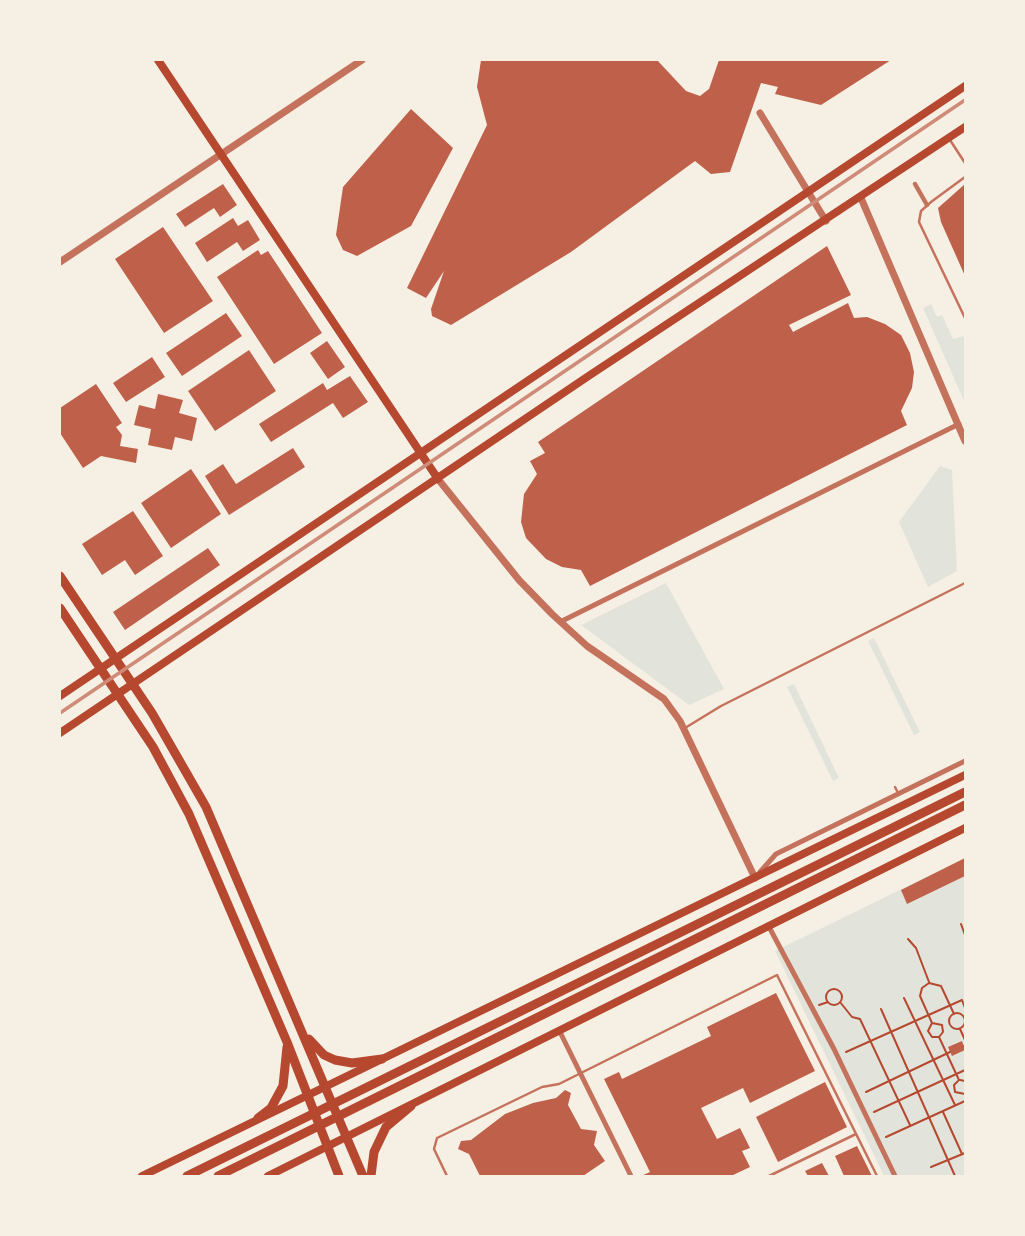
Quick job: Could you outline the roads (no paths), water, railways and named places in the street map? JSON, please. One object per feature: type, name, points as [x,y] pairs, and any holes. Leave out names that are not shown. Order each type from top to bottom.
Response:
[{"type":"main road","points":[[158,60],[424,453],[438,479]]},
{"type":"main road","points":[[60,696],[965,86]]},
{"type":"main road","points":[[60,733],[965,127]]},
{"type":"main road","points":[[60,576],[132,684],[206,807],[363,1177]]},
{"type":"main road","points":[[60,608],[153,747],[189,814],[286,1042],[339,1177]]},
{"type":"main road","points":[[142,1177],[258,1118],[965,775]]},
{"type":"main road","points":[[187,1177],[965,792]]},
{"type":"main road","points":[[218,1177],[965,805]]},
{"type":"main road","points":[[268,1177],[965,828]]},
{"type":"main road","points":[[303,1032],[324,1055],[335,1060],[352,1063],[382,1059]]},
{"type":"main road","points":[[258,1118],[271,1108],[284,1086],[286,1042]]},
{"type":"main road","points":[[371,1177],[374,1152],[386,1128],[411,1106]]},
{"type":"street","points":[[60,259],[362,60]]},
{"type":"street","points":[[760,114],[826,221]]},
{"type":"street","points":[[915,184],[927,205]]},
{"type":"street","points":[[861,198],[962,423],[965,441]]},
{"type":"street","points":[[561,622],[962,423]]},
{"type":"street","points":[[438,479],[519,580],[561,622],[587,646],[664,699],[684,729],[755,878],[776,854],[965,761]]},
{"type":"street","points":[[768,925],[834,1049],[895,1177]]},
{"type":"street","points":[[560,1032],[631,1177]]},
{"type":"lane","points":[[949,138],[965,163]]},
{"type":"lane","points":[[965,177],[927,205],[921,211],[919,222],[965,318]]},
{"type":"lane","points":[[684,729],[721,706],[965,583]]},
{"type":"lane","points":[[895,786],[898,794]]},
{"type":"lane","points":[[447,1177],[434,1149],[438,1138],[542,1087],[559,1084],[776,975],[877,1177]]},
{"type":"lane","points":[[769,1177],[856,1134]]},
{"type":"railway","points":[[60,713],[965,100]]}]
